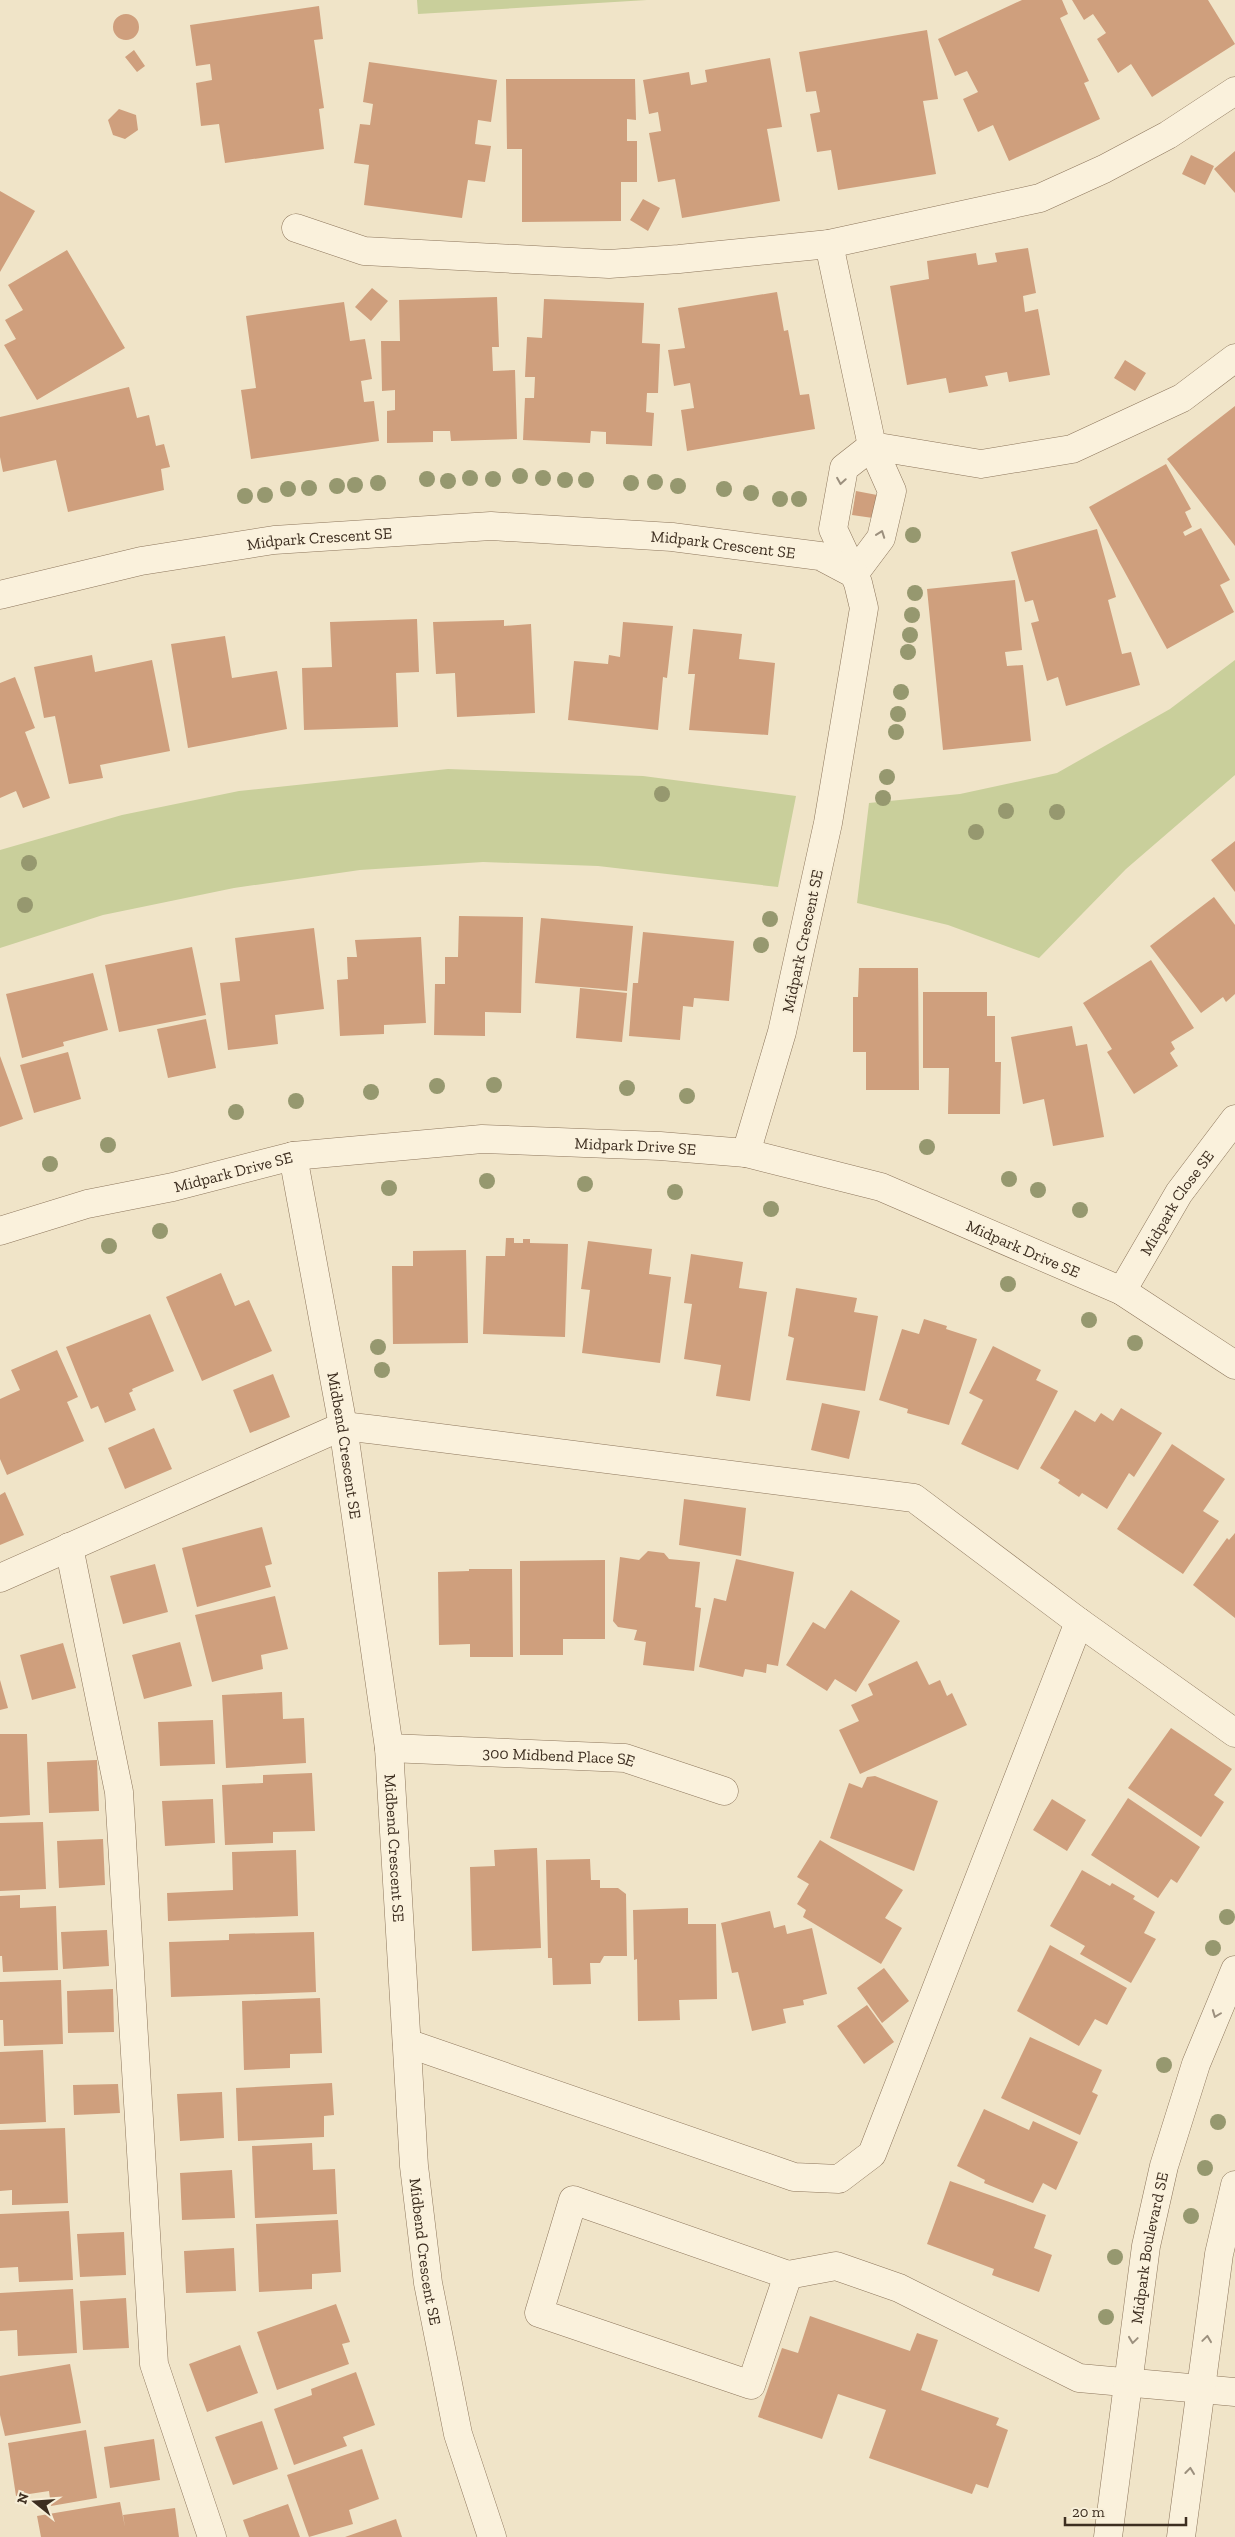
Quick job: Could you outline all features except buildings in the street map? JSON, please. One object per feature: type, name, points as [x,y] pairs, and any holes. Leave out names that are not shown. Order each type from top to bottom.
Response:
[{"type":"street","points":[[296,228],[364,251],[608,264],[829,244],[1040,198],[1104,170],[1168,135],[1235,91]]},
{"type":"street","points":[[829,244],[872,446],[892,491],[881,538],[854,574],[833,529],[844,468],[872,446],[981,464],[1072,450],[1182,398],[1235,358]]},
{"type":"street","name":"Midpark Crescent SE","points":[[0,595],[141,561],[274,540],[491,526],[672,537],[820,556],[854,574],[864,608],[828,823],[782,1032],[746,1154]]},
{"type":"street","name":"Midpark Close SE","points":[[1122,1291],[1179,1193],[1235,1119]]},
{"type":"street","name":"Midpark Drive SE","points":[[0,1231],[87,1204],[173,1187],[293,1156],[482,1139],[660,1146],[746,1154],[881,1186],[1122,1291],[1235,1366]]},
{"type":"street","name":"Midbend Crescent SE","points":[[293,1156],[343,1426],[389,1748],[414,2166],[428,2283],[458,2434],[492,2537]]},
{"type":"street","points":[[0,1578],[343,1426],[914,1498],[1079,1622],[1235,1733]]},
{"type":"street","points":[[69,1547],[120,1792],[154,2364],[212,2537]]},
{"type":"street","points":[[407,2043],[794,2176],[839,2178],[872,2154],[1079,1622]]},
{"type":"street","name":"300 Midbend Place SE","points":[[389,1748],[625,1758],[724,1791]]},
{"type":"street","name":"Midpark Boulevard SE","points":[[1108,2537],[1146,2246],[1164,2166],[1196,2064],[1235,1970]]},
{"type":"street","points":[[1181,2537],[1219,2254],[1235,2185]]},
{"type":"street","points":[[788,2275],[751,2385],[539,2313],[573,2200],[788,2275],[836,2266],[899,2288],[1079,2378],[1235,2392]]},
{"type":"green space","points":[[417,0],[647,0],[418,14]]},
{"type":"green space","points":[[1235,660],[1235,775],[1126,869],[1039,958],[948,925],[857,903],[869,803],[960,794],[1057,773],[1170,709]]},
{"type":"green space","points":[[448,769],[643,776],[796,796],[778,887],[598,866],[483,862],[360,870],[234,888],[103,915],[0,948],[0,850],[122,815],[239,791]]}]
